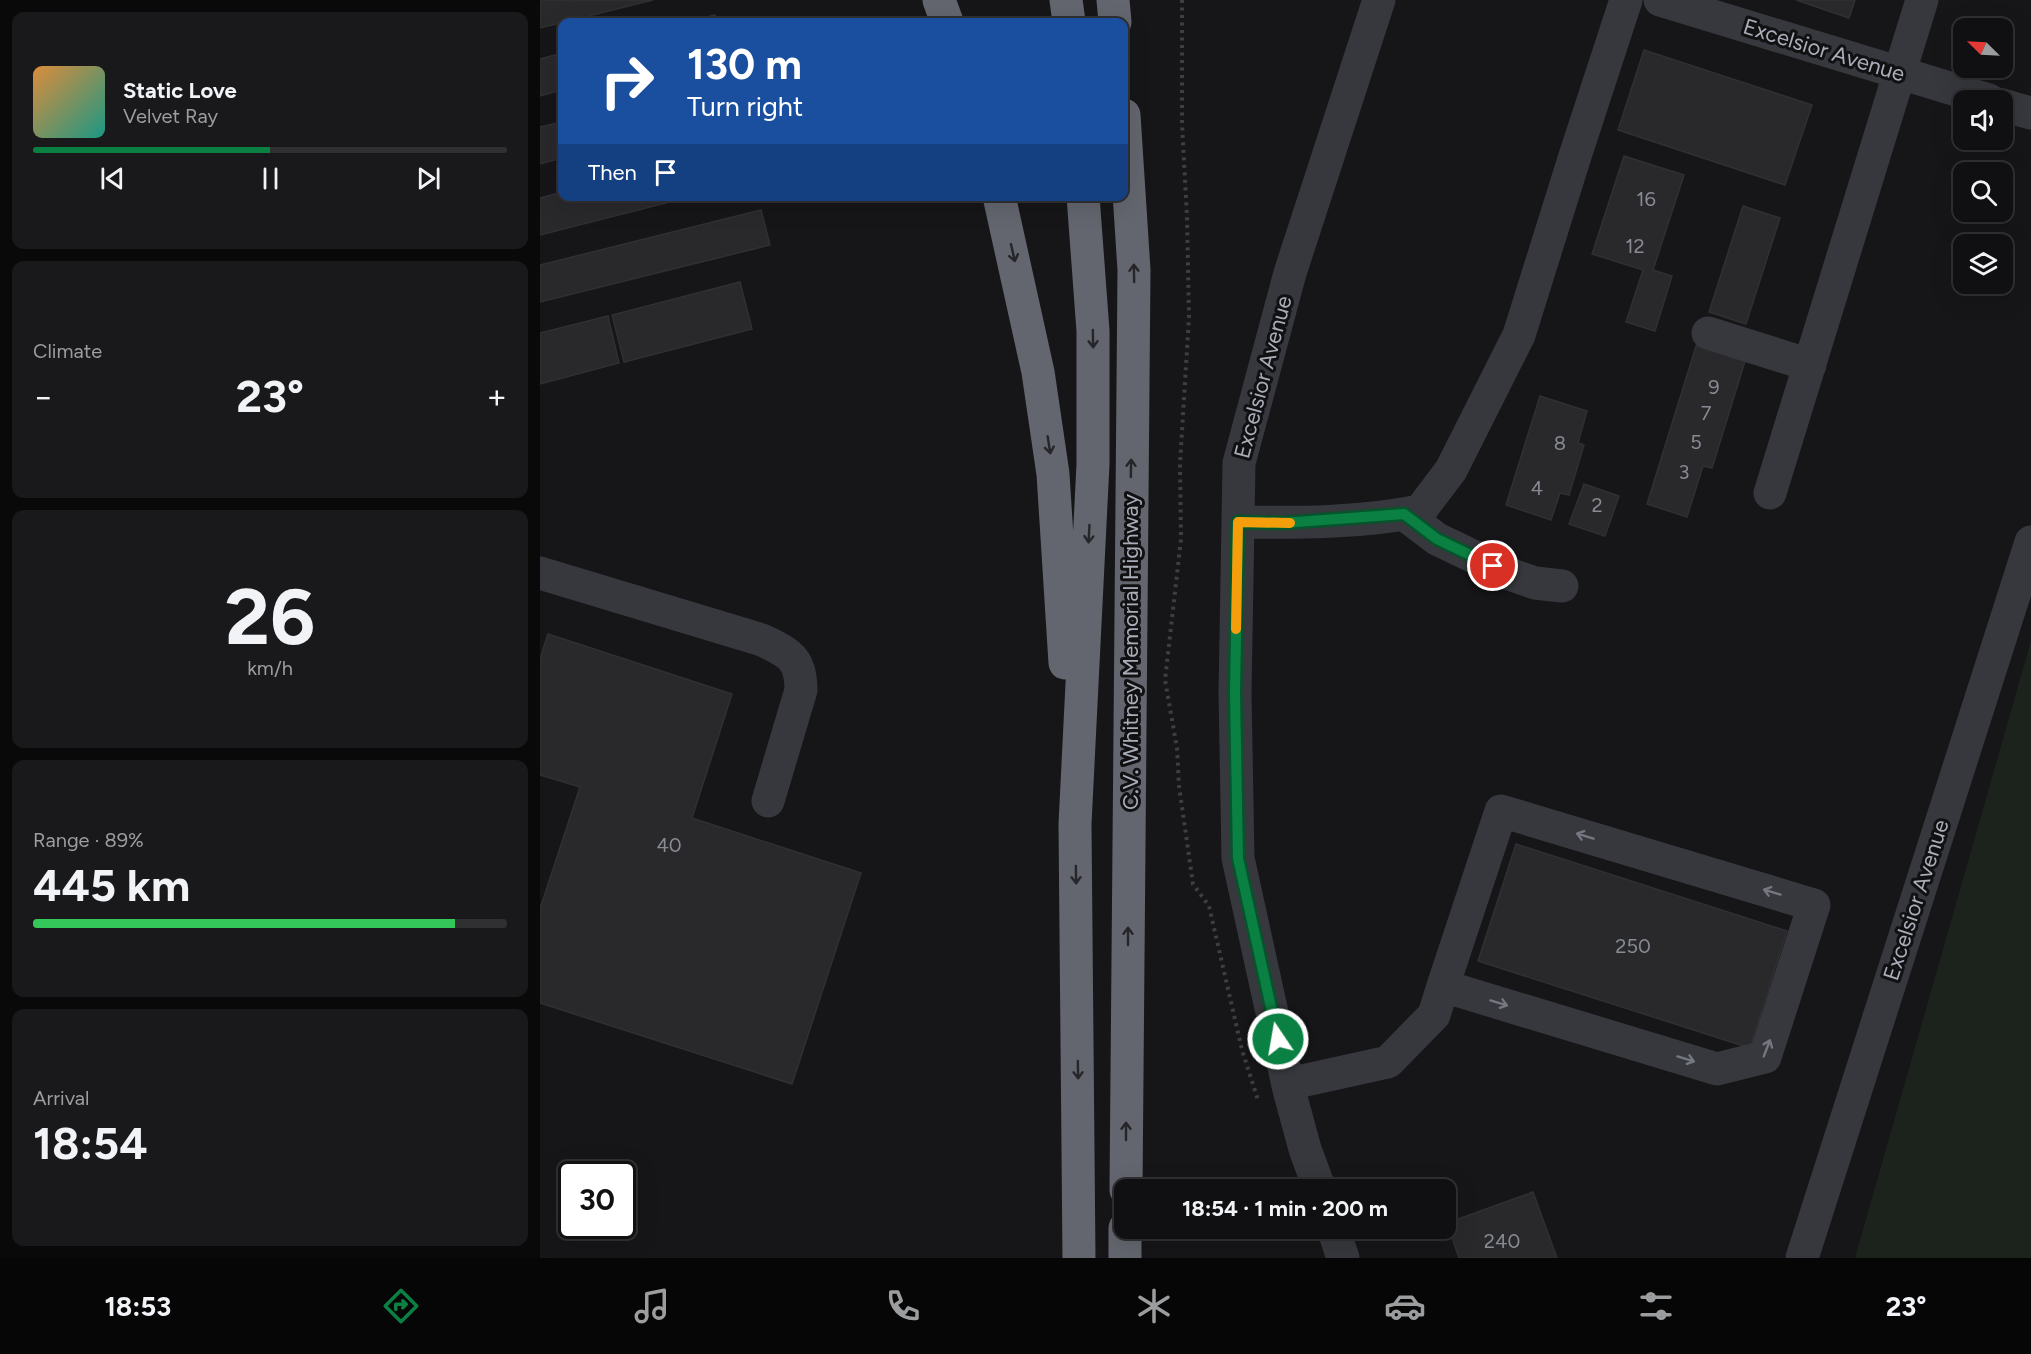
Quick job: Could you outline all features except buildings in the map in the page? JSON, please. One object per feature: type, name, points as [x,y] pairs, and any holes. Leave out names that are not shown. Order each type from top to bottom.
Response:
[{"type":"highway","points":[[939,0],[946,18]]},
{"type":"highway","points":[[1066,0],[1068,18]]},
{"type":"highway","points":[[1113,0],[1115,18]]},
{"type":"highway","name":"C.V. Whitney Memorial Highway","points":[[1126,1179],[1134,270],[1128,177]]},
{"type":"highway","points":[[1000,201],[1038,372],[1053,474],[1075,824]]},
{"type":"highway","name":"C.V. Whitney Memorial Highway","points":[[1079,1258],[1075,824],[1093,464],[1093,331],[1083,201]]},
{"type":"highway","points":[[1125,1239],[1125,1258]]},
{"type":"street","name":"Excelsior Avenue","points":[[1316,1179],[1305,1149],[1288,1084],[1238,858],[1235,693],[1239,463],[1287,284],[1379,0]]},
{"type":"street","points":[[1238,522],[1283,523],[1420,511],[1451,470],[1519,335],[1626,0]]},
{"type":"street","name":"Excelsior Avenue","points":[[1660,0],[1956,90]]},
{"type":"street","points":[[1770,493],[1922,0]]},
{"type":"street","points":[[2013,108],[2031,113]]},
{"type":"street","points":[[1708,333],[1810,365]]},
{"type":"street","points":[[1404,514],[1437,539],[1512,575],[1535,583],[1562,586]]},
{"type":"street","name":"Excelsior Avenue","points":[[1802,1258],[2031,542]]},
{"type":"street","points":[[540,573],[762,640],[788,653],[801,673],[801,690],[768,801]]},
{"type":"street","points":[[1288,1084],[1388,1062],[1434,1015],[1443,986],[1501,811],[1814,905],[1765,1057],[1717,1069],[1443,986]]},
{"type":"street","points":[[1337,1239],[1343,1258]]},
{"type":"path","points":[[1182,0],[1182,123],[1189,317],[1180,464],[1181,539],[1165,680],[1177,748],[1179,786],[1193,884],[1209,906],[1242,1050],[1260,1104]]},
{"type":"shaded area","points":[[2031,641],[2031,1258],[1855,1258]]},
{"type":"slow traffic","points":[[1236,629],[1238,522],[1290,523]]},
{"type":"route","points":[[1278,1039],[1238,858],[1235,693],[1238,522],[1283,523],[1404,514],[1437,539],[1493,566]]}]
